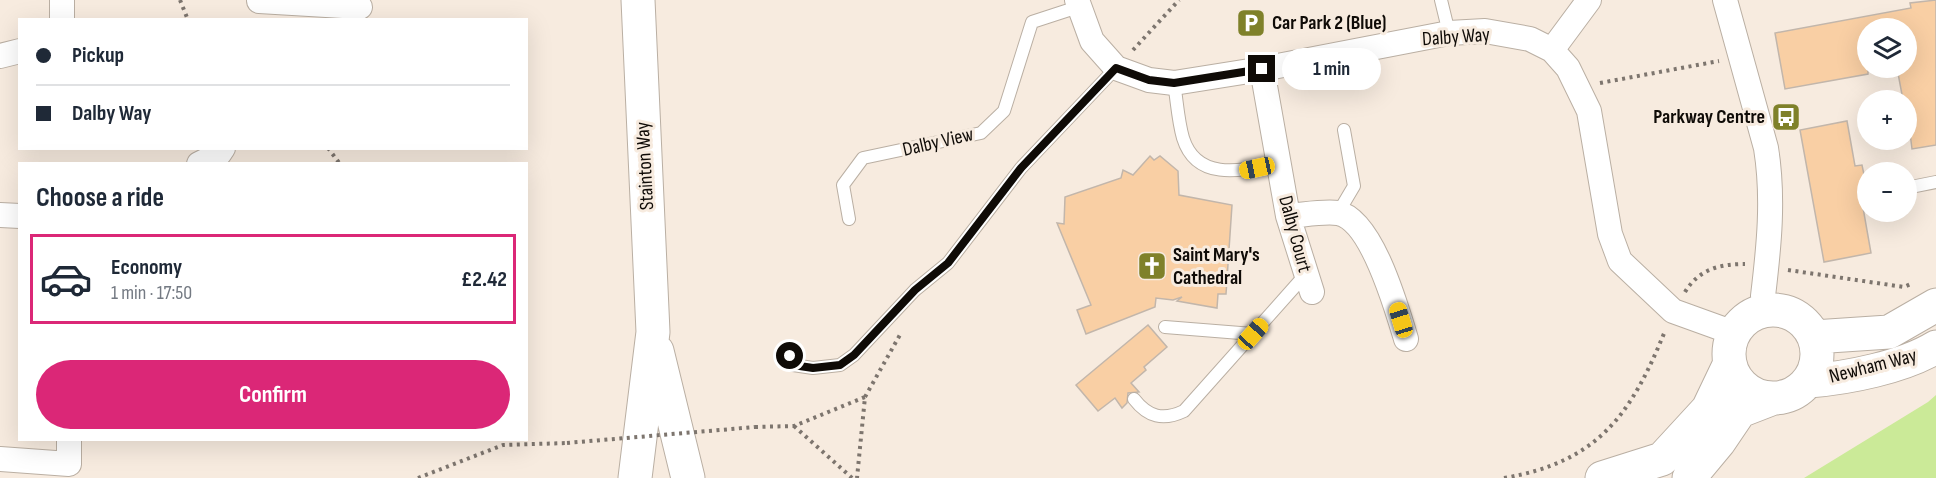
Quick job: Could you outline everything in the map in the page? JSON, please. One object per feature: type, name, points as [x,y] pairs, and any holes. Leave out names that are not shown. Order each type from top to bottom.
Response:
[{"type":"street","points":[[62,0],[62,18]]},
{"type":"street","points":[[258,18],[259,0],[360,7]]},
{"type":"street","name":"Stainton Way","points":[[635,478],[652,332],[638,0]]},
{"type":"street","points":[[1552,50],[1588,0]]},
{"type":"street","points":[[1725,0],[1766,148],[1770,173],[1771,208],[1763,296]]},
{"type":"street","name":"Dalby Way","points":[[1077,4],[1092,41],[1116,68],[1149,80],[1174,83],[1262,69],[1449,33],[1494,32],[1530,39],[1552,50],[1568,68],[1589,111],[1610,234],[1620,261],[1673,311],[1732,348]]},
{"type":"street","points":[[0,56],[18,52]]},
{"type":"street","name":"Dalby Court","points":[[1262,69],[1287,216],[1309,283]]},
{"type":"street","points":[[1287,216],[1338,213],[1356,222],[1389,283],[1407,339]]},
{"type":"street","points":[[0,215],[18,216]]},
{"type":"street","name":"Newham Way","points":[[1689,478],[1719,442],[1740,411],[1797,391],[1809,381],[1815,367],[1817,352],[1814,337],[1888,332],[1936,305]]},
{"type":"street","points":[[1602,478],[1662,459],[1708,409],[1744,321],[1768,310],[1783,311],[1797,317],[1814,337]]},
{"type":"street","name":"Stainton Way","points":[[652,332],[688,478]]},
{"type":"street","name":"Newham Way","points":[[1809,381],[1830,379],[1918,358],[1936,347]]},
{"type":"street","points":[[1732,348],[1743,386],[1755,395],[1771,399]]},
{"type":"street","points":[[0,459],[69,464],[69,441]]},
{"type":"lane","points":[[1441,0],[1449,33]]},
{"type":"lane","name":"Dalby View","points":[[849,219],[843,185],[863,158],[981,133],[1004,111],[1032,22],[1077,4]]},
{"type":"lane","points":[[790,356],[793,365],[813,368],[840,365],[854,355],[915,290],[948,263],[1021,168],[1116,68]]},
{"type":"lane","points":[[1174,83],[1183,138],[1195,159],[1215,170],[1235,172],[1278,163]]},
{"type":"lane","points":[[1338,213],[1354,186],[1344,129]]},
{"type":"lane","points":[[1917,186],[1936,182]]},
{"type":"lane","points":[[1134,399],[1142,409],[1158,418],[1173,416],[1184,411],[1253,334],[1309,283]]},
{"type":"lane","points":[[1166,327],[1253,334]]},
{"type":"path","points":[[180,0],[187,18]]},
{"type":"path","points":[[1138,45],[1179,0]]},
{"type":"path","points":[[1578,87],[1741,57]]},
{"type":"path","points":[[418,478],[503,442],[567,443],[755,427],[795,426],[865,397],[854,478]]},
{"type":"path","points":[[795,426],[854,478]]},
{"type":"green space","points":[[1936,395],[1936,478],[1804,478],[1928,402]]},
{"type":"building","points":[[1936,0],[1936,145],[1917,148],[1917,90],[1901,90],[1899,78],[1917,78],[1917,18],[1857,18],[1857,76],[1785,89],[1775,33],[1911,8],[1910,3]]},
{"type":"building","points":[[1847,121],[1855,166],[1857,166],[1857,222],[1866,222],[1871,253],[1824,262],[1800,130]]},
{"type":"building","name":"Saint Mary's Cathedral","points":[[1150,156],[1154,160],[1160,156],[1178,171],[1179,195],[1232,205],[1226,294],[1218,294],[1217,308],[1177,301],[1182,297],[1173,300],[1156,298],[1155,307],[1086,334],[1077,310],[1091,305],[1057,223],[1064,224],[1065,197],[1121,178],[1123,170],[1133,175]]},
{"type":"building","points":[[1148,325],[1167,347],[1144,367],[1146,370],[1131,383],[1139,392],[1128,393],[1127,403],[1122,408],[1115,398],[1098,411],[1076,385]]},
{"type":"place","name":"Car Park 2 (Blue)","points":[[1251,23]]},
{"type":"place","name":"Parkway Centre","points":[[1786,117]]},
{"type":"place","name":"Saint Mary's Cathedral","points":[[1152,266]]},
{"type":"route","points":[[790,356],[793,365],[813,368],[840,365],[854,355],[915,290],[948,263],[1021,168],[1116,68],[1149,80],[1174,83],[1262,69]]}]
